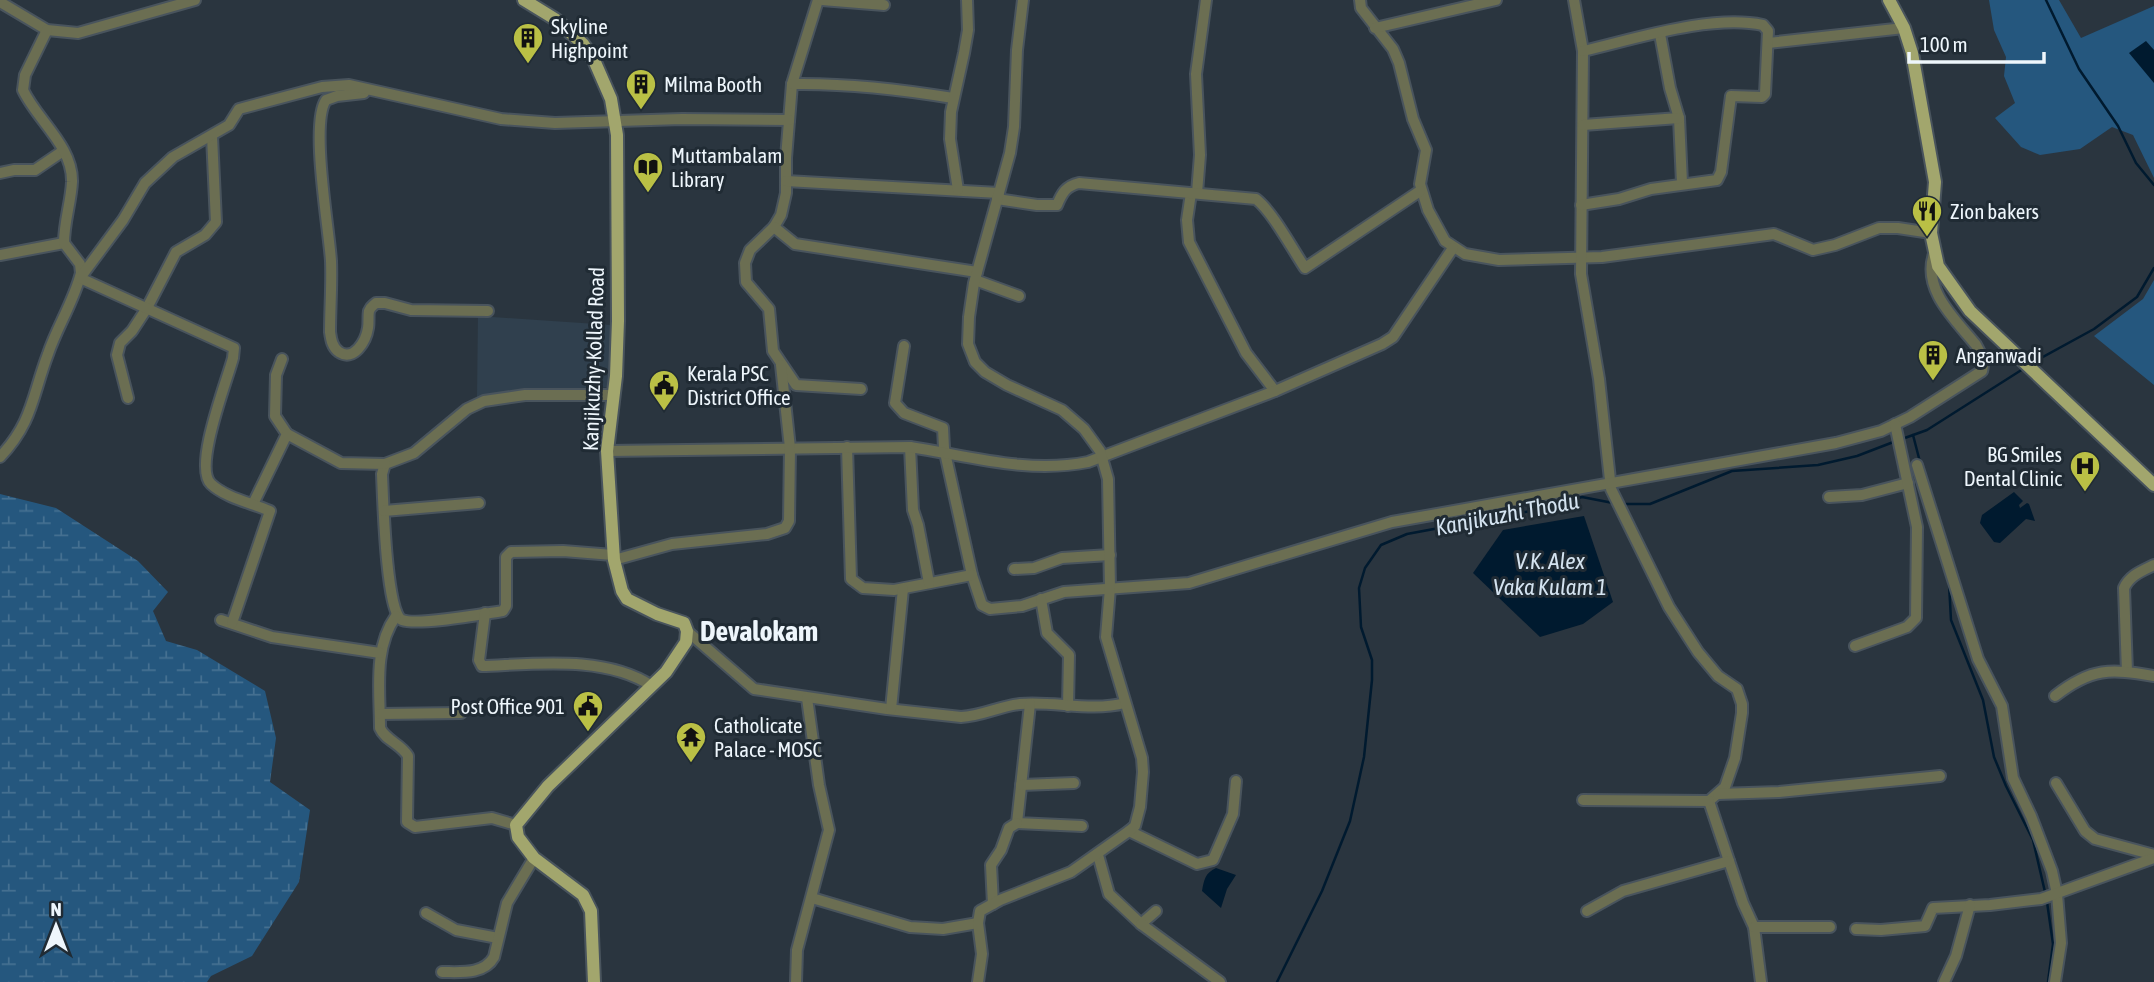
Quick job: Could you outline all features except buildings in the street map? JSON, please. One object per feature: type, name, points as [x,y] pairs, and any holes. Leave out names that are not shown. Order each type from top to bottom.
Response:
[{"type":"main road","name":"Kanjikuzhy-Kollad Road","points":[[524,0],[555,19],[583,44],[604,81],[616,122],[618,321],[616,376],[607,452],[614,558],[627,599],[657,614],[684,623],[687,632]]},
{"type":"main road","points":[[1889,0],[1912,53],[1935,182],[1931,233],[1934,254],[1947,282],[1970,312],[2154,485]]},
{"type":"main road","points":[[594,982],[591,911],[583,895],[534,858],[518,837],[516,825],[548,786],[666,672],[686,642],[687,632]]},
{"type":"street","points":[[4,2],[47,30],[78,33],[195,0]]},
{"type":"street","points":[[862,389],[796,385],[773,351],[769,309],[746,282],[744,272],[746,256],[775,227],[781,215],[786,181],[792,84],[820,0],[884,5]]},
{"type":"street","points":[[958,190],[952,166],[950,139],[953,98],[968,30],[967,0]]},
{"type":"street","points":[[978,982],[982,954],[978,923],[980,911],[1071,872],[1129,831],[1138,819],[1143,772],[1142,758],[1106,637],[1110,555],[1108,479],[1102,457],[1091,437],[1062,410],[985,372],[970,354],[967,334],[976,276],[1010,153],[1014,127],[1017,50],[1023,0]]},
{"type":"street","points":[[1206,0],[1196,74],[1200,143],[1194,193],[1187,220],[1189,242],[1246,353],[1275,391]]},
{"type":"street","points":[[1360,0],[1360,8],[1393,49],[1399,63],[1413,120],[1425,145],[1426,161],[1420,191],[1435,227],[1453,248],[1473,257],[1602,257],[1766,234],[1778,234],[1813,250],[1835,245],[1879,228],[1902,228],[1931,233]]},
{"type":"street","points":[[1375,28],[1496,0]]},
{"type":"street","points":[[1574,0],[1583,51],[1580,257],[1599,379],[1611,485],[1626,523],[1669,607],[1698,652],[1718,676],[1737,689],[1740,697],[1742,713],[1735,758],[1725,787],[1714,797]]},
{"type":"street","points":[[1581,205],[1619,199],[1682,183],[1714,181],[1720,177],[1729,100],[1734,95],[1762,97],[1765,94],[1768,43],[1765,27],[1744,22],[1689,27],[1583,51]]},
{"type":"street","points":[[1768,43],[1903,28]]},
{"type":"street","points":[[47,30],[25,75],[23,90],[70,166],[72,181],[64,243],[80,264],[80,278]]},
{"type":"street","points":[[1660,34],[1670,88],[1679,118],[1682,183]]},
{"type":"street","points":[[792,84],[836,83],[895,88],[953,98]]},
{"type":"street","points":[[0,457],[20,435],[28,419],[47,356],[80,278],[123,220],[145,183],[173,157],[229,125],[239,109],[322,87],[349,85],[501,119],[555,123],[789,120]]},
{"type":"street","points":[[378,93],[337,96],[326,100],[322,109],[321,157],[331,262],[332,342],[336,351],[352,354],[358,350],[368,329],[369,311],[374,304],[380,302],[411,310],[488,311]]},
{"type":"street","points":[[1583,125],[1679,118]]},
{"type":"street","points":[[128,398],[117,355],[120,343],[132,331],[147,308],[176,252],[205,235],[216,222],[212,135]]},
{"type":"street","points":[[0,173],[35,170],[63,151]]},
{"type":"street","points":[[786,181],[958,190],[1037,205],[1057,205],[1062,192],[1072,184],[1079,183],[1256,199],[1266,207],[1305,268],[1420,191]]},
{"type":"street","points":[[775,227],[795,244],[976,276],[1020,296]]},
{"type":"street","points":[[0,255],[64,243]]},
{"type":"street","points":[[607,452],[910,447],[1032,466],[1073,465],[1102,457],[1275,391],[1393,337],[1453,248]]},
{"type":"street","points":[[904,346],[895,403],[904,413],[943,428],[972,575],[984,608],[1021,606],[1064,592],[1189,583],[1392,522],[1611,485],[1836,443],[1881,431],[1920,411],[1982,371],[1981,355],[1976,345],[1935,290],[1930,274],[1934,254]]},
{"type":"street","points":[[80,278],[234,348],[210,433],[205,473],[211,484],[230,496],[270,511],[226,621],[272,637],[380,653]]},
{"type":"street","points":[[282,359],[276,374],[275,416],[287,434],[341,463],[386,464],[414,453],[467,409],[484,401],[525,395],[612,395]]},
{"type":"street","points":[[396,616],[401,620],[420,622],[503,611],[506,608],[506,557],[509,553],[563,551],[614,558],[672,544],[780,532],[789,521],[790,449],[781,362]]},
{"type":"street","points":[[1854,646],[1907,627],[1916,618],[1917,527],[1895,424]]},
{"type":"street","points":[[253,504],[287,434]]},
{"type":"street","points":[[847,447],[850,579],[863,588],[903,589],[972,575]]},
{"type":"street","points":[[910,447],[913,510],[929,583]]},
{"type":"street","points":[[386,464],[382,474],[384,511],[388,571],[396,616],[386,633],[380,653],[381,732],[400,746],[408,756],[407,819],[410,826],[492,817],[516,825]]},
{"type":"street","points":[[1917,465],[1978,659],[2002,706],[2012,778],[2031,816],[2052,871],[2050,896],[2061,943],[2055,982]]},
{"type":"street","points":[[1829,497],[1862,495],[1908,484]]},
{"type":"street","points":[[384,511],[479,503]]},
{"type":"street","points":[[1014,569],[1034,568],[1062,558],[1110,555]]},
{"type":"street","points":[[2127,672],[2124,589],[2127,581],[2135,574],[2154,565]]},
{"type":"street","points":[[891,709],[903,589]]},
{"type":"street","points":[[1041,599],[1047,633],[1069,655],[1068,706]]},
{"type":"street","points":[[485,613],[479,660],[482,666],[521,662],[597,667],[626,671],[652,685]]},
{"type":"street","points":[[687,632],[754,689],[807,698],[961,717],[978,716],[1018,705],[1083,708],[1125,703]]},
{"type":"street","points":[[2055,696],[2088,674],[2102,670],[2154,676]]},
{"type":"street","points":[[796,982],[797,950],[829,830],[819,785],[807,698]]},
{"type":"street","points":[[1017,823],[1030,704]]},
{"type":"street","points":[[380,714],[461,713]]},
{"type":"street","points":[[1583,800],[1714,797],[1940,776]]},
{"type":"street","points":[[1129,831],[1197,864],[1213,860],[1233,814],[1236,781]]},
{"type":"street","points":[[1021,785],[1074,783]]},
{"type":"street","points":[[2056,783],[2085,831],[2095,839],[2154,857]]},
{"type":"street","points":[[1714,797],[1729,861],[1754,927],[1760,982]]},
{"type":"street","points":[[993,904],[991,865],[1001,850],[1009,828],[1017,823],[1082,826]]},
{"type":"street","points":[[1098,855],[1109,894],[1141,924],[1220,982]]},
{"type":"street","points":[[1856,929],[1925,926],[1933,908],[1990,905],[2050,896],[2154,857]]},
{"type":"street","points":[[442,972],[472,971],[485,967],[494,957],[508,903],[534,858]]},
{"type":"street","points":[[1587,911],[1623,891],[1729,861]]},
{"type":"street","points":[[812,898],[910,927],[943,929],[978,923]]},
{"type":"street","points":[[1944,982],[1956,957],[1970,905]]},
{"type":"street","points":[[1141,924],[1156,911]]},
{"type":"street","points":[[426,913],[456,930],[498,938]]},
{"type":"street","points":[[1754,927],[1830,928]]},
{"type":"shaded area","points":[[478,316],[611,325],[612,387],[477,397]]},
{"type":"green space","points":[[1989,0],[2059,0],[2081,38],[2154,6],[2154,178],[2133,135],[2112,127],[2080,149],[2040,155],[2021,147],[1995,118],[2015,103],[2004,76],[2006,57],[1994,30]]},
{"type":"green space","points":[[2154,280],[2154,385],[2094,336],[2143,299]]},
{"type":"green space","points":[[0,494],[56,508],[138,561],[168,592],[153,611],[166,641],[197,650],[265,691],[276,738],[270,782],[310,810],[299,882],[252,956],[211,976],[207,982],[0,982]]},
{"type":"water","points":[[2146,41],[2154,50],[2154,83],[2129,53]]},
{"type":"water","points":[[2014,492],[2023,501],[2019,505],[2020,508],[2029,504],[2035,521],[2026,519],[2000,543],[1994,542],[1980,523],[1982,515]]},
{"type":"water","name":"V.K. Alex Vaka Kulam 1","points":[[1584,516],[1613,602],[1583,624],[1540,637],[1473,573],[1503,530]]},
{"type":"water","points":[[1216,868],[1236,875],[1227,889],[1221,908],[1202,891],[1209,872]]},
{"type":"waterway","name":"Kanjikuzhi Thodu","points":[[2046,0],[2079,69],[2118,126],[2136,163],[2154,185]]},
{"type":"waterway","name":"Kanjikuzhi Thodu","points":[[2032,363],[2094,329],[2137,297],[2154,268]]},
{"type":"waterway","name":"Kanjikuzhi Thodu","points":[[1902,439],[1927,430],[2023,369]]},
{"type":"waterway","points":[[1913,435],[1920,462]]},
{"type":"waterway","name":"Kanjikuzhi Thodu","points":[[1623,504],[1650,504],[1732,471],[1818,465],[1857,456],[1896,441]]},
{"type":"waterway","name":"Kanjikuzhi Thodu","points":[[1277,982],[1322,891],[1350,821],[1364,757],[1372,680],[1372,660],[1361,627],[1359,588],[1365,568],[1381,545],[1407,534],[1536,510],[1582,497],[1613,503]]},
{"type":"waterway","points":[[1949,584],[1951,620],[1983,700],[1994,757],[2033,840],[2045,892]]},
{"type":"waterway","points":[[2047,902],[2053,944],[2048,982]]},
{"type":"place","name":"Skyline Highpoint","points":[[528,65]]},
{"type":"place","name":"Milma Booth","points":[[641,111]]},
{"type":"place","name":"Muttambalam Library","points":[[648,194]]},
{"type":"place","name":"Zion bakers","points":[[1927,238]]},
{"type":"place","name":"Anganwadi","points":[[1933,382]]},
{"type":"place","name":"Kerala PSC District Office","points":[[664,412]]},
{"type":"place","name":"BG Smiles Dental Clinic","points":[[2085,493]]},
{"type":"place","name":"Post Office 901","points":[[588,733]]},
{"type":"place","name":"Catholicate Palace - MOSC","points":[[691,764]]},
{"type":"district","name":"Devalokam","points":[[759,631]]}]
